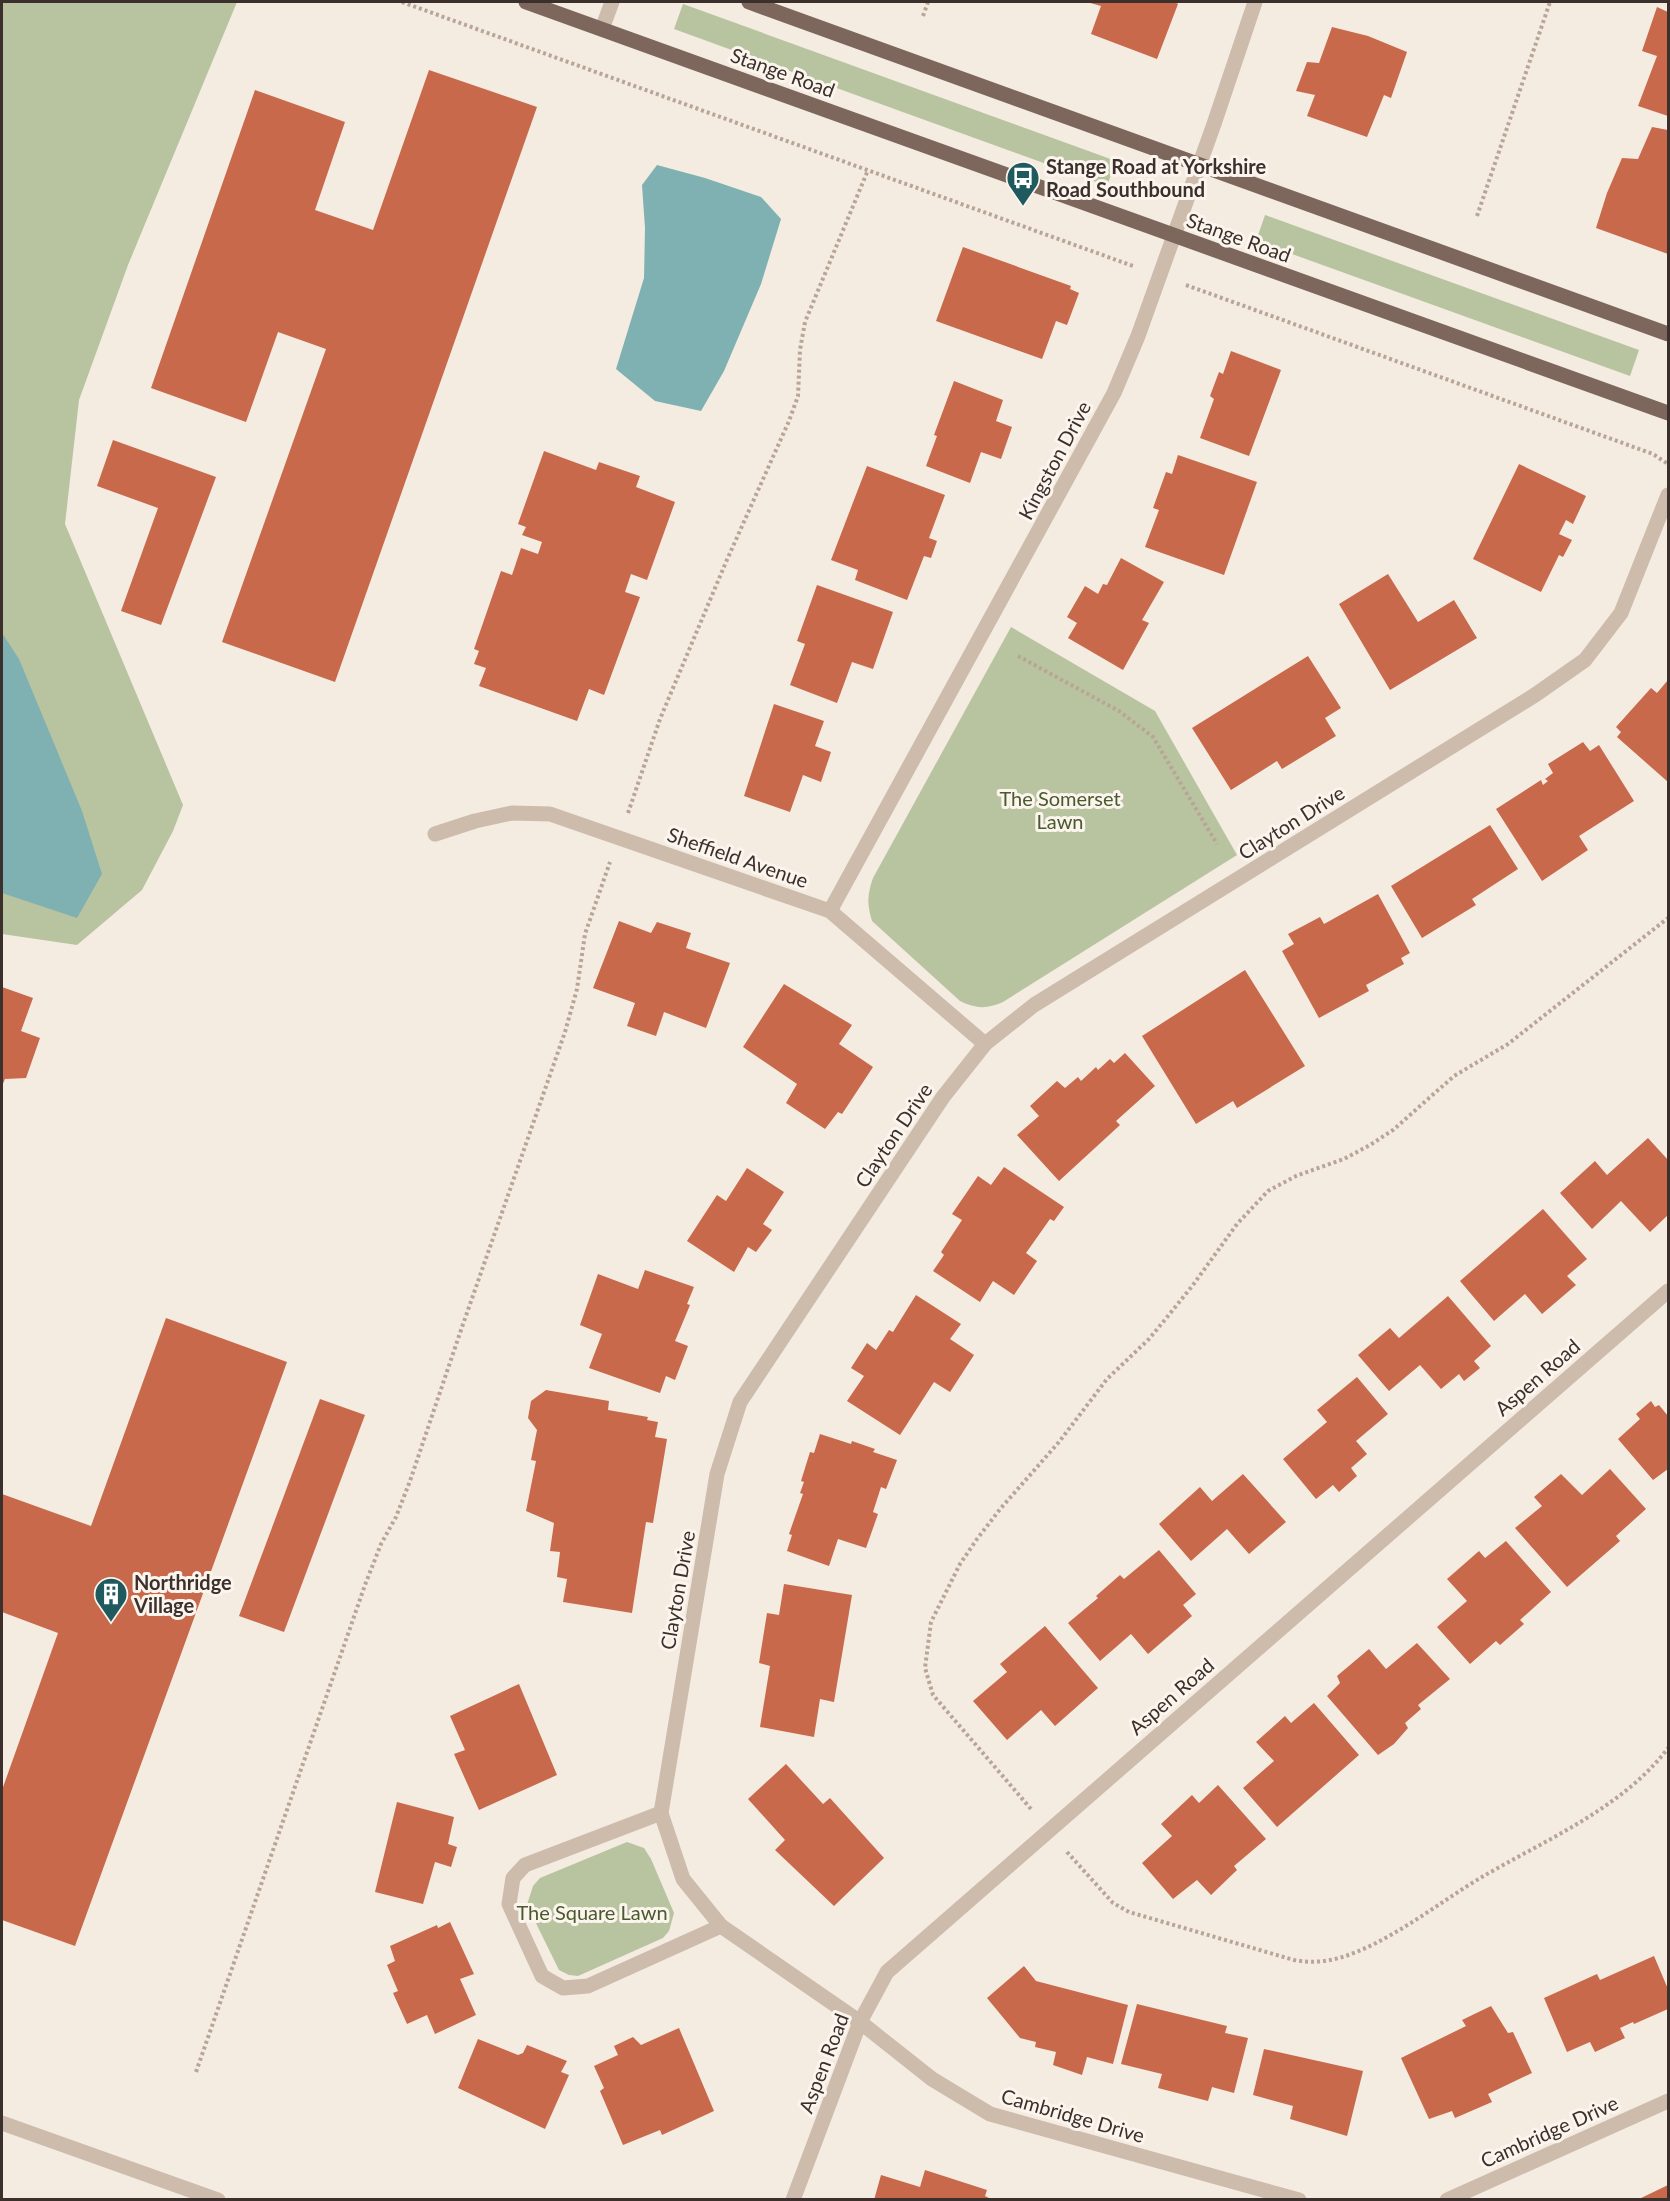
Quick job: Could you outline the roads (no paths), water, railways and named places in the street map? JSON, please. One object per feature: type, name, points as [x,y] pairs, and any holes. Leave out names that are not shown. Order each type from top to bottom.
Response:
[{"type":"main road","name":"Stange Road","points":[[526,2],[1668,413]]},
{"type":"main road","points":[[749,2],[1668,334]]},
{"type":"street","points":[[602,29],[612,2]]},
{"type":"street","name":"Kingston Drive","points":[[830,911],[1114,393],[1138,336],[1255,2]]},
{"type":"street","name":"Clayton Drive","points":[[860,2022],[721,1926],[683,1879],[661,1813],[717,1474],[740,1402],[943,1097],[985,1044],[1034,1005],[1525,702],[1585,660],[1621,613],[1668,495]]},
{"type":"street","name":"Sheffield Avenue","points":[[435,834],[512,813],[550,814],[830,911],[985,1044]]},
{"type":"street","name":"Aspen Road","points":[[793,2199],[860,2022],[887,1972],[1668,1291]]},
{"type":"street","points":[[661,1813],[525,1865],[513,1878],[509,1904],[542,1976],[563,1988],[588,1986],[721,1926]]},
{"type":"street","name":"Cambridge Drive","points":[[860,2022],[932,2079],[990,2114],[1299,2199]]},
{"type":"street","name":"Cambridge Drive","points":[[1447,2199],[1668,2101]]},
{"type":"street","points":[[2,2123],[218,2199]]},
{"type":"water","points":[[657,165],[761,197],[781,219],[761,284],[724,371],[701,411],[655,401],[616,369],[644,278],[645,228],[642,185]]},
{"type":"water","points":[[2,633],[19,659],[82,811],[102,874],[77,918],[2,893]]},
{"type":"place","name":"Stange Road at Yorkshire Road Southbound","points":[[1023,207]]},
{"type":"place","name":"Northridge Village","points":[[111,1623]]},
{"type":"park label","name":"The Somerset Lawn","points":[[1060,810]]},
{"type":"park label","name":"The Square Lawn","points":[[592,1912]]}]
